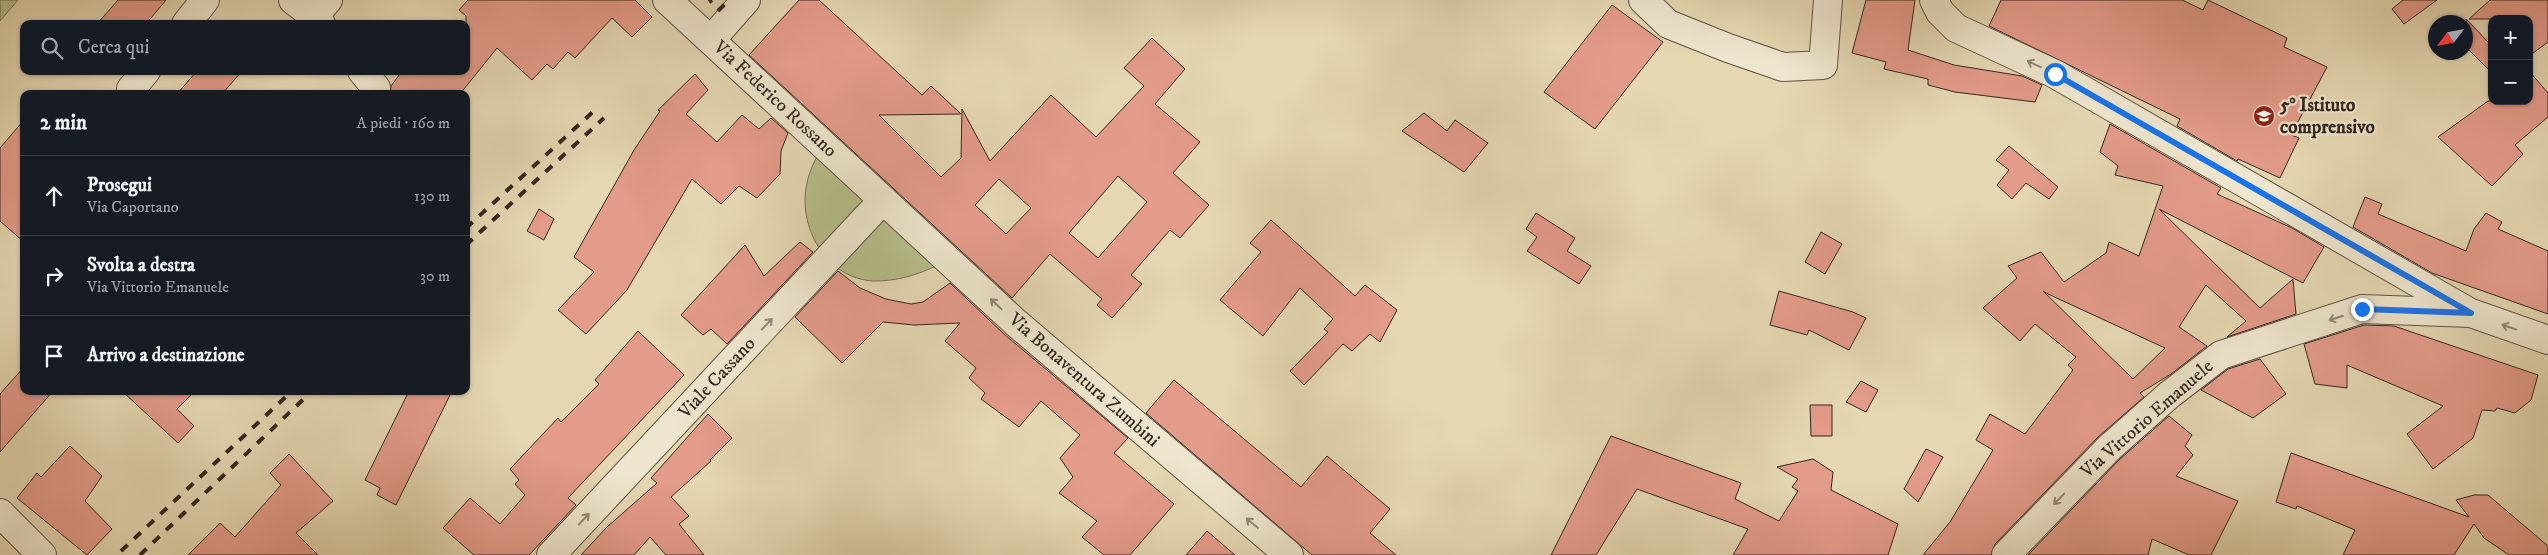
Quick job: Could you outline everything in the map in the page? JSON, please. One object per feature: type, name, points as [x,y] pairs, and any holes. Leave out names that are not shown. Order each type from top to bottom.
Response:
[{"type":"street","points":[[189,20],[205,0]]},
{"type":"street","points":[[711,40],[746,0]]},
{"type":"street","points":[[1643,0],[1668,24],[1783,68],[1823,66],[1828,0]]},
{"type":"street","points":[[1934,0],[1940,12],[1956,28],[2055,74],[2471,313]]},
{"type":"street","name":"Via Federico Rossano","points":[[681,5],[711,40],[883,200]]},
{"type":"street","name":"Viale Cassano","points":[[550,555],[883,200]]},
{"type":"street","name":"Via Bonaventura Zumbini","points":[[883,200],[1015,322],[1289,555]]},
{"type":"street","name":"Via Vittorio Emanuele","points":[[2006,555],[2109,448],[2169,395],[2221,355],[2362,309],[2471,313],[2548,340]]},
{"type":"street","points":[[1,517],[42,555]]},
{"type":"green space","points":[[0,0],[18,0],[0,21]]},
{"type":"green space","points":[[819,151],[940,264],[908,277],[874,281],[857,278],[842,271],[829,260],[811,232],[806,216],[805,199],[807,183]]},
{"type":"building","points":[[118,0],[166,0],[149,20],[100,20]]},
{"type":"building","points":[[468,0],[635,0],[652,17],[632,37],[612,18],[575,58],[568,52],[553,69],[547,64],[532,80],[497,48],[463,90],[390,90],[391,86],[399,75],[470,75],[470,20],[466,20],[466,16],[459,10]]},
{"type":"building","points":[[799,0],[819,0],[922,95],[931,86],[961,114],[879,115],[941,177],[961,158],[962,109],[990,161],[1051,95],[1096,137],[1144,86],[1124,68],[1152,38],[1185,69],[1155,104],[1200,142],[1173,173],[1209,205],[1180,238],[1170,230],[1131,275],[1142,284],[1112,318],[1097,305],[1102,299],[1050,254],[1012,298],[749,55]],"holes":[[[1118,176],[1147,202],[1098,258],[1069,233]],[[999,179],[1031,208],[1006,234],[975,205]]]},
{"type":"building","points":[[1866,0],[1915,0],[1908,50],[1954,65],[2022,76],[2042,85],[2035,102],[1955,92],[1928,85],[1928,79],[1884,69],[1886,62],[1852,53]]},
{"type":"building","points":[[2001,0],[2182,0],[2203,10],[2208,0],[2287,38],[2284,47],[2327,67],[2291,135],[2299,138],[2280,178],[2238,159],[2237,161],[2177,126],[2180,119],[1989,26]]},
{"type":"building","points":[[2403,0],[2437,0],[2404,24],[2392,9]]},
{"type":"building","points":[[2490,0],[2548,0],[2548,42],[2533,53],[2533,15],[2488,15],[2488,19],[2473,19],[2473,15]]},
{"type":"building","points":[[1612,5],[1663,42],[1595,129],[1544,92]]},
{"type":"building","points":[[2473,26],[2488,42],[2488,69],[2473,54]]},
{"type":"building","points":[[695,74],[708,90],[686,114],[717,142],[742,115],[759,129],[771,118],[788,133],[781,151],[780,174],[757,198],[739,186],[721,204],[692,179],[627,290],[586,334],[558,310],[594,272],[574,257],[634,150],[660,111],[658,110]]},
{"type":"building","points":[[194,75],[239,75],[225,90],[180,90]]},
{"type":"building","points":[[2533,76],[2548,93],[2548,117],[2515,145],[2523,154],[2492,186],[2438,137],[2488,101],[2488,105],[2533,105]]},
{"type":"building","points":[[1424,113],[1447,131],[1455,120],[1488,143],[1464,172],[1402,131]]},
{"type":"building","points":[[2110,124],[2221,188],[2217,194],[2292,228],[2324,247],[2303,283],[2159,209],[2260,308],[2293,279],[2296,314],[2227,337],[2246,321],[2206,285],[2179,327],[2207,346],[2171,374],[2140,393],[2144,397],[2098,437],[1995,544],[1991,555],[1923,555],[1950,522],[1993,450],[1976,440],[1990,414],[2025,434],[2073,370],[2068,365],[2076,357],[2035,324],[2020,341],[1983,308],[2017,278],[2008,266],[2041,252],[2064,282],[2106,253],[2109,242],[2139,256],[2163,186],[2115,175],[2118,166],[2100,152]],"holes":[[[2043,291],[2165,348],[2133,379]]]},
{"type":"building","points":[[20,125],[20,238],[0,221],[0,148]]},
{"type":"building","points":[[2009,146],[2058,187],[2049,199],[2026,183],[2012,199],[1997,185],[2009,170],[1996,160]]},
{"type":"building","points":[[2365,197],[2382,204],[2378,214],[2466,251],[2474,229],[2486,213],[2502,222],[2498,229],[2548,251],[2548,314],[2432,273],[2353,227]]},
{"type":"building","points":[[539,209],[554,219],[544,240],[527,231]]},
{"type":"building","points":[[1536,213],[1575,238],[1567,251],[1591,266],[1579,284],[1527,251],[1537,237],[1526,229]]},
{"type":"building","points":[[1271,220],[1355,296],[1365,285],[1397,310],[1380,342],[1370,334],[1352,351],[1343,344],[1304,385],[1290,371],[1328,332],[1324,329],[1333,319],[1300,288],[1263,336],[1220,300],[1261,252],[1250,243]]},
{"type":"building","points":[[1821,232],[1842,244],[1825,274],[1805,262]]},
{"type":"building","points":[[800,242],[813,252],[727,344],[711,329],[703,335],[681,315],[745,245],[764,276]]},
{"type":"building","points":[[838,271],[860,288],[886,299],[911,304],[923,302],[950,283],[1004,334],[1128,438],[1114,453],[1174,504],[1130,555],[1104,555],[1082,537],[1097,521],[1059,493],[1073,477],[1060,458],[1080,435],[1041,401],[1019,427],[981,399],[985,393],[969,378],[976,368],[945,341],[960,323],[914,325],[883,322],[842,363],[795,317]]},
{"type":"building","points":[[1779,291],[1853,312],[1866,318],[1849,350],[1809,330],[1807,335],[1770,325]]},
{"type":"building","points":[[2364,325],[2394,326],[2538,375],[2531,400],[2515,413],[2497,408],[2495,411],[2482,410],[2473,438],[2433,469],[2407,434],[2443,406],[2347,365],[2347,388],[2315,384],[2304,344]]},
{"type":"building","points":[[638,331],[684,375],[568,498],[576,505],[529,555],[474,555],[443,528],[470,498],[500,524],[525,495],[515,484],[519,480],[510,469],[558,418],[561,422],[599,384],[595,380]]},
{"type":"building","points":[[2260,359],[2286,394],[2253,418],[2201,390],[2228,369]]},
{"type":"building","points":[[20,372],[20,395],[50,395],[0,452],[0,394]]},
{"type":"building","points":[[1174,380],[1301,487],[1327,456],[1390,509],[1370,533],[1396,555],[1312,555],[1146,413]]},
{"type":"building","points":[[1861,381],[1878,390],[1866,412],[1846,402]]},
{"type":"building","points":[[126,395],[191,395],[177,409],[194,426],[178,443]]},
{"type":"building","points":[[407,395],[450,395],[396,505],[377,495],[380,488],[365,480]]},
{"type":"building","points":[[1810,405],[1832,405],[1832,436],[1811,436]]},
{"type":"building","points":[[708,414],[732,438],[711,461],[671,497],[689,516],[679,524],[704,555],[666,555],[650,537],[634,555],[581,555],[607,527],[657,483],[651,478]]},
{"type":"building","points":[[2169,416],[2192,435],[2185,446],[2193,455],[2176,476],[2238,501],[2211,555],[2189,555],[2152,539],[2148,555],[2028,555],[2120,459]]},
{"type":"building","points":[[1611,436],[1741,483],[1735,499],[1779,521],[1798,491],[1792,487],[1798,479],[1777,467],[1813,459],[1833,472],[1831,490],[1898,524],[1888,555],[1733,555],[1748,529],[1637,489],[1596,555],[1551,555]]},
{"type":"building","points":[[70,446],[102,476],[85,501],[112,529],[87,555],[17,498],[37,473],[41,477]]},
{"type":"building","points":[[1926,449],[1943,457],[1918,502],[1904,489]]},
{"type":"building","points":[[2291,453],[2469,517],[2456,500],[2474,495],[2488,495],[2548,546],[2548,555],[2509,555],[2484,538],[2474,524],[2454,555],[2343,555],[2355,530],[2297,506],[2296,509],[2276,502]]},
{"type":"building","points":[[289,454],[333,501],[296,533],[318,555],[188,555],[220,523],[235,537],[281,485],[270,473]]},
{"type":"building","points":[[1207,531],[1235,555],[1186,555]]},
{"type":"railway","points":[[718,11],[729,0]]},
{"type":"railway","points":[[470,224],[595,110]]},
{"type":"railway","points":[[470,241],[604,118]]},
{"type":"railway","points":[[121,551],[288,395]]},
{"type":"railway","points":[[140,555],[308,395]]},
{"type":"place","name":"5° Istituto comprensivo","points":[[2264,116]]},
{"type":"route","points":[[2055,74],[2471,313],[2362,309]]}]
